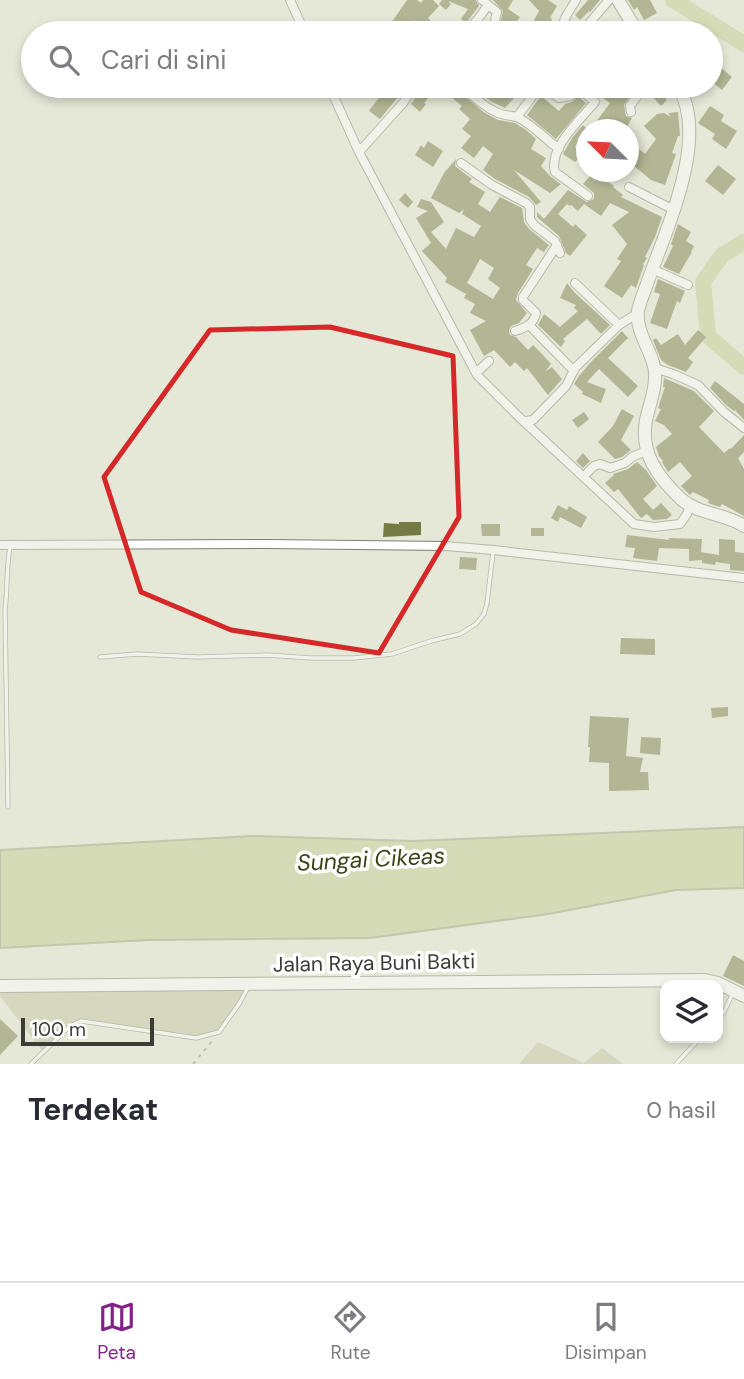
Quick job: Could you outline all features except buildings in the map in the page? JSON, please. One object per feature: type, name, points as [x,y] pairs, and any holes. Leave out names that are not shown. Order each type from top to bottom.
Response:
[{"type":"main road","points":[[618,0],[631,21]]},
{"type":"main road","points":[[684,98],[689,142],[685,172],[638,313],[646,348],[655,368],[654,390],[646,423],[646,451],[660,475],[690,506],[744,526]]},
{"type":"main road","name":"Jalan Raya Buni Bakti","points":[[0,986],[705,980],[739,993]]},
{"type":"street","points":[[290,0],[300,21]]},
{"type":"street","points":[[565,21],[576,0]]},
{"type":"street","points":[[591,21],[609,0]]},
{"type":"street","points":[[476,21],[485,3],[497,12],[495,21]]},
{"type":"street","points":[[334,98],[359,152],[476,373],[518,416],[635,524],[662,527],[680,524],[690,506]]},
{"type":"street","points":[[359,152],[407,98]]},
{"type":"street","points":[[477,98],[492,110],[505,116],[517,117],[559,149]]},
{"type":"street","points":[[517,117],[532,98]]},
{"type":"street","points":[[588,197],[555,172],[554,166],[559,149],[575,124],[595,102],[591,98]]},
{"type":"street","points":[[631,112],[630,106],[636,98]]},
{"type":"street","points":[[461,163],[486,181],[526,203],[530,207],[530,219],[534,225],[551,237],[558,249],[523,297],[536,313],[529,325],[515,331]]},
{"type":"street","points":[[629,187],[674,210]]},
{"type":"street","points":[[652,269],[688,285]]},
{"type":"street","points":[[575,283],[619,325]]},
{"type":"street","points":[[526,422],[533,420],[566,387],[575,368],[619,325],[638,313]]},
{"type":"street","points":[[529,325],[574,371]]},
{"type":"street","points":[[476,373],[489,361]]},
{"type":"street","points":[[655,368],[698,385],[744,428]]},
{"type":"street","points":[[584,476],[594,466],[600,464],[611,468],[646,451]]},
{"type":"street","points":[[0,545],[446,546],[744,578]]},
{"type":"lane","points":[[8,807],[5,609],[6,567],[10,545]]},
{"type":"lane","points":[[100,657],[137,654],[354,658],[392,654],[460,634],[476,624],[484,614],[487,603],[493,550]]},
{"type":"lane","points":[[31,1064],[70,1026],[81,1021],[196,1038],[219,1032],[250,984]]},
{"type":"lane","points":[[723,1013],[739,993]]},
{"type":"lane","points":[[676,1064],[695,1043]]},
{"type":"path","points":[[193,1064],[219,1032]]},
{"type":"highlighted area","points":[[330,327],[453,356],[459,517],[379,653],[231,630],[141,592],[104,477],[210,330]]},
{"type":"shaded area","points":[[250,984],[219,1032],[196,1038],[81,1021],[70,1026],[43,1052],[0,996],[0,986]]},
{"type":"shaded area","points":[[538,1042],[584,1063],[602,1048],[623,1064],[519,1064]]},
{"type":"water","name":"Sungai Cikeas","points":[[744,827],[744,888],[676,890],[548,914],[370,938],[148,940],[0,948],[0,850],[252,836],[413,841]]},
{"type":"waterway","points":[[673,0],[707,21]]},
{"type":"waterway","points":[[723,31],[744,44]]},
{"type":"waterway","points":[[744,242],[722,255],[703,282],[708,336],[744,367]]}]
